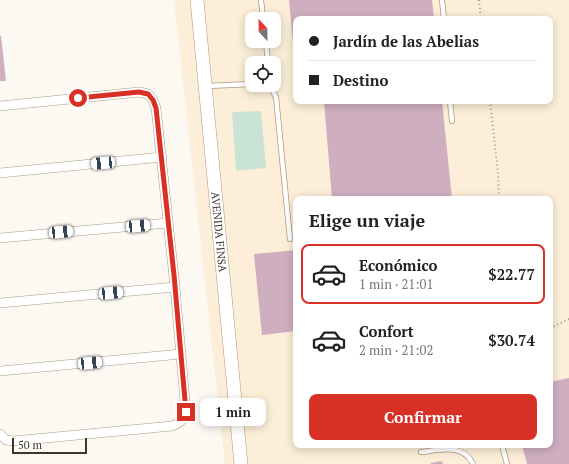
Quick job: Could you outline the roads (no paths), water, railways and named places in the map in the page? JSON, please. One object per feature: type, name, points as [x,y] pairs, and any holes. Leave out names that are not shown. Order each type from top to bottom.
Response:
[{"type":"street","name":"AVENIDA FINSA","points":[[197,0],[228,344],[241,464]]},
{"type":"street","points":[[0,106],[139,92],[148,94],[153,100],[156,108],[162,157],[186,412],[184,419],[172,426],[14,441],[6,440],[0,434]]},
{"type":"street","points":[[0,173],[162,157]]},
{"type":"street","points":[[0,238],[168,223]]},
{"type":"street","points":[[0,304],[175,287]]},
{"type":"street","points":[[0,371],[181,354]]},
{"type":"lane","points":[[261,0],[263,12]]},
{"type":"lane","points":[[442,0],[444,16]]},
{"type":"lane","points":[[205,86],[245,84]]},
{"type":"lane","points":[[274,92],[276,97],[290,239]]},
{"type":"lane","points":[[450,104],[452,121]]},
{"type":"lane","points":[[503,448],[507,464]]},
{"type":"lane","points":[[421,452],[450,449],[461,451],[469,457],[473,464]]}]
